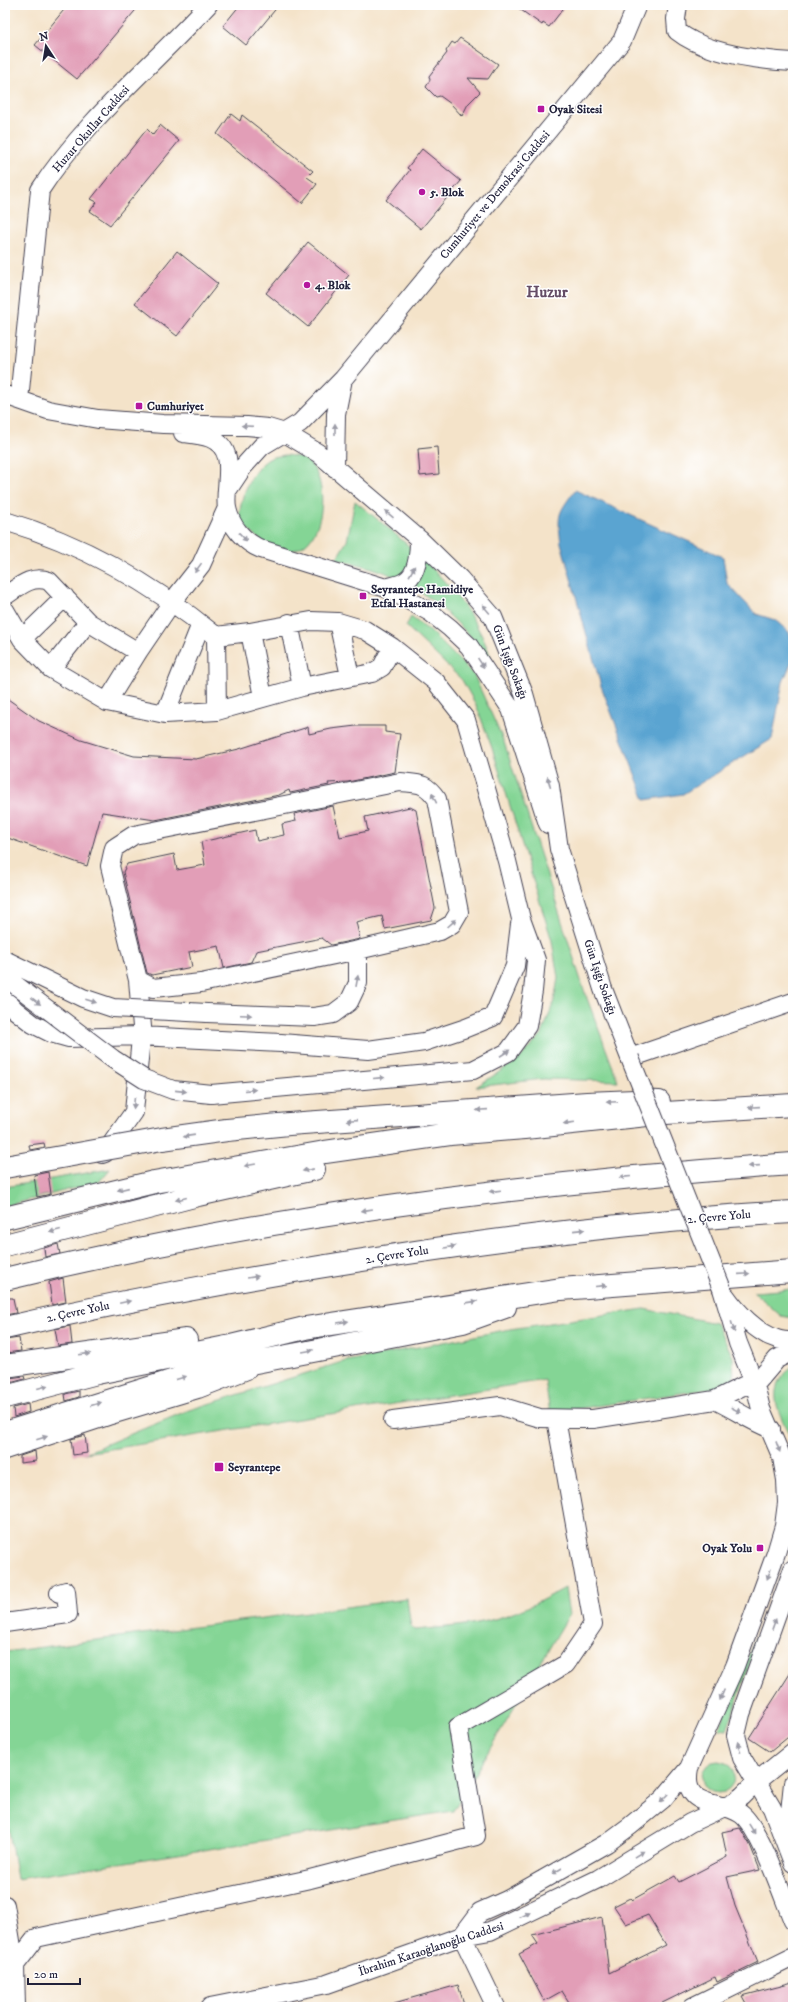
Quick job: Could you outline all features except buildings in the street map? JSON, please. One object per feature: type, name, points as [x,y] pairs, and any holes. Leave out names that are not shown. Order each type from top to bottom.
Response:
[{"type":"highway","points":[[5,1167],[147,1142],[227,1130],[296,1123],[635,1101],[688,1104],[720,1110]]},
{"type":"highway","points":[[5,1218],[154,1182],[254,1164],[450,1134],[525,1128],[666,1113],[793,1105]]},
{"type":"highway","points":[[5,1245],[112,1216],[274,1176],[390,1154],[450,1145],[525,1128]]},
{"type":"highway","points":[[5,1279],[214,1235],[457,1196],[606,1178],[793,1164]]},
{"type":"highway","name":"2. Çevre Yolu","points":[[5,1328],[236,1280],[456,1246],[590,1229],[793,1212]]},
{"type":"highway","points":[[5,1397],[97,1373],[231,1346],[305,1328],[561,1289],[793,1271]]},
{"type":"highway","points":[[5,1433],[194,1374],[274,1357],[462,1322],[561,1289]]},
{"type":"highway","points":[[5,1366],[253,1330],[305,1328]]},
{"type":"street","name":"Huzur Okullar Caddesi","points":[[12,398],[40,190],[59,162],[136,77],[208,5]]},
{"type":"street","name":"Cumhuriyet ve Demokrasi Caddesi","points":[[228,489],[242,467],[262,446],[300,423],[343,379],[622,41],[637,5]]},
{"type":"street","points":[[678,5],[678,31],[687,39],[722,52],[793,62]]},
{"type":"street","name":"Cumhuriyet ve Demokrasi Caddesi","points":[[335,468],[336,414],[343,379]]},
{"type":"street","points":[[12,398],[48,410],[91,418],[163,424],[247,426],[285,433]]},
{"type":"street","points":[[107,702],[138,652],[172,602],[201,565],[227,508],[229,466],[227,458],[219,444],[210,438],[181,432],[163,424]]},
{"type":"street","name":"Gün Işığı Sokağı","points":[[285,433],[318,453],[419,539],[460,579],[493,617],[524,694],[550,786],[559,849]]},
{"type":"street","points":[[227,508],[233,525],[243,539],[253,546],[386,588],[405,582],[413,571],[419,556],[419,539]]},
{"type":"street","points":[[5,521],[54,538],[95,555],[137,579],[172,602],[216,636],[250,632],[311,621],[338,622],[365,630],[392,647],[436,682],[466,720],[507,861],[520,919],[536,960],[533,991],[527,1026],[508,1052],[473,1070],[211,1094],[173,1090],[144,1079],[113,1059],[5,978]]},
{"type":"street","points":[[5,596],[29,580],[41,578],[50,580],[88,622],[138,652]]},
{"type":"street","name":"Gün Işığı Sokağı","points":[[386,588],[430,612],[469,646],[511,709],[545,818],[559,849],[603,989],[722,1289]]},
{"type":"street","points":[[22,639],[65,597]]},
{"type":"street","points":[[5,610],[22,639],[51,670],[107,702],[165,714],[217,711],[302,686],[372,673],[382,667],[392,647]]},
{"type":"street","points":[[51,670],[88,622]]},
{"type":"street","points":[[338,622],[350,676]]},
{"type":"street","points":[[165,714],[201,624]]},
{"type":"street","points":[[289,624],[302,686]]},
{"type":"street","points":[[250,632],[264,697]]},
{"type":"street","points":[[216,636],[217,711]]},
{"type":"street","points":[[5,1177],[105,1153],[134,1112],[142,1027],[138,980],[110,866],[114,848],[134,835],[400,782],[417,784],[429,788],[436,800],[459,912],[457,918],[452,924],[440,931],[201,983],[153,988],[138,980]]},
{"type":"street","points":[[5,999],[15,1010],[33,1024],[51,1033],[69,1038],[140,1036],[281,1043],[368,1050],[424,1042],[493,1017],[516,966],[520,919]]},
{"type":"street","points":[[5,960],[83,998],[113,1008],[314,1017],[334,1014],[349,1002],[358,983],[358,950]]},
{"type":"street","points":[[630,1058],[793,1002]]},
{"type":"street","points":[[722,1289],[732,1305],[757,1327],[777,1339],[793,1341]]},
{"type":"street","points":[[496,2007],[462,1936],[480,1912],[507,1900],[607,1843],[630,1826],[663,1799],[689,1768],[735,1666],[776,1553],[784,1526],[787,1503],[786,1480],[782,1458],[771,1429],[761,1409],[755,1384],[738,1343],[722,1289]]},
{"type":"street","points":[[393,1420],[500,1406],[540,1418],[593,1419],[715,1400],[743,1386],[755,1384],[777,1359],[793,1351]]},
{"type":"street","points":[[5,1450],[108,1416],[198,1389],[238,1374],[274,1357]]},
{"type":"street","points":[[715,1400],[743,1414],[756,1423],[771,1429]]},
{"type":"street","points":[[15,1965],[36,1938],[310,1879],[476,1836],[458,1727],[566,1664],[593,1624],[556,1419]]},
{"type":"street","points":[[793,1569],[737,1730],[737,1740],[742,1758],[772,1808],[793,1863]]},
{"type":"street","points":[[5,1623],[68,1614],[66,1591],[59,1593]]},
{"type":"street","name":"İbrahim Karaoğlanoğlu Caddesi","points":[[219,2006],[327,1984],[462,1936],[490,1931],[598,1879],[690,1823],[742,1796],[757,1781],[793,1752]]},
{"type":"street","points":[[689,1768],[689,1786],[693,1794],[701,1801],[741,1814],[753,1827],[793,1921]]},
{"type":"street","points":[[786,1845],[793,1783]]},
{"type":"street","points":[[5,1905],[15,1965],[16,2007]]},
{"type":"street","points":[[692,2007],[793,1956]]},
{"type":"green space","points":[[285,455],[296,456],[304,459],[313,468],[318,478],[322,503],[320,516],[311,539],[303,546],[292,551],[274,552],[239,522],[241,504],[248,485],[258,468],[265,461],[273,457]]},
{"type":"green space","points":[[355,501],[396,535],[436,572],[469,613],[482,636],[492,661],[444,610],[416,589],[384,572],[336,559],[347,541]]},
{"type":"green space","points":[[411,617],[431,632],[474,675],[504,742],[585,993],[618,1081],[543,1079],[476,1087],[519,1059],[542,1034],[554,1001],[558,978],[552,941],[492,748],[476,705],[462,680],[406,626]]},
{"type":"green space","points":[[110,1169],[99,1182],[5,1206],[5,1187]]},
{"type":"green space","points":[[793,1289],[793,1318],[781,1316],[754,1292]]},
{"type":"green space","points":[[644,1309],[716,1323],[733,1357],[734,1385],[550,1413],[545,1380],[85,1453],[189,1410],[342,1362],[510,1329]]},
{"type":"green space","points":[[793,1367],[793,1443],[779,1412],[776,1403],[776,1393],[778,1384],[783,1375]]},
{"type":"green space","points":[[565,1588],[569,1615],[453,1811],[17,1879],[5,1806],[5,1652],[407,1599],[411,1628],[416,1630],[457,1626],[488,1621],[516,1612]]},
{"type":"green space","points":[[756,1636],[759,1637],[727,1730],[719,1729]]},
{"type":"green space","points":[[715,1761],[721,1761],[730,1765],[734,1777],[730,1789],[721,1793],[715,1793],[706,1789],[702,1780],[702,1774],[706,1765]]},
{"type":"water","points":[[575,490],[723,557],[727,583],[756,614],[775,620],[789,632],[793,642],[793,659],[783,682],[772,739],[683,794],[645,800],[601,686],[561,543],[559,525],[560,514]]},
{"type":"place","name":"Oyak Sitesi","points":[[541,109]]},
{"type":"place","name":"5. Blok","points":[[422,192]]},
{"type":"place","name":"4. Blok","points":[[307,285]]},
{"type":"place","name":"Cumhuriyet","points":[[139,406]]},
{"type":"place","name":"Seyrantepe Hamidiye Etfal Hastanesi","points":[[363,596]]},
{"type":"place","name":"Seyrantepe","points":[[219,1467]]},
{"type":"place","name":"Oyak Yolu","points":[[760,1548]]},
{"type":"district","name":"Huzur","points":[[547,292]]}]
